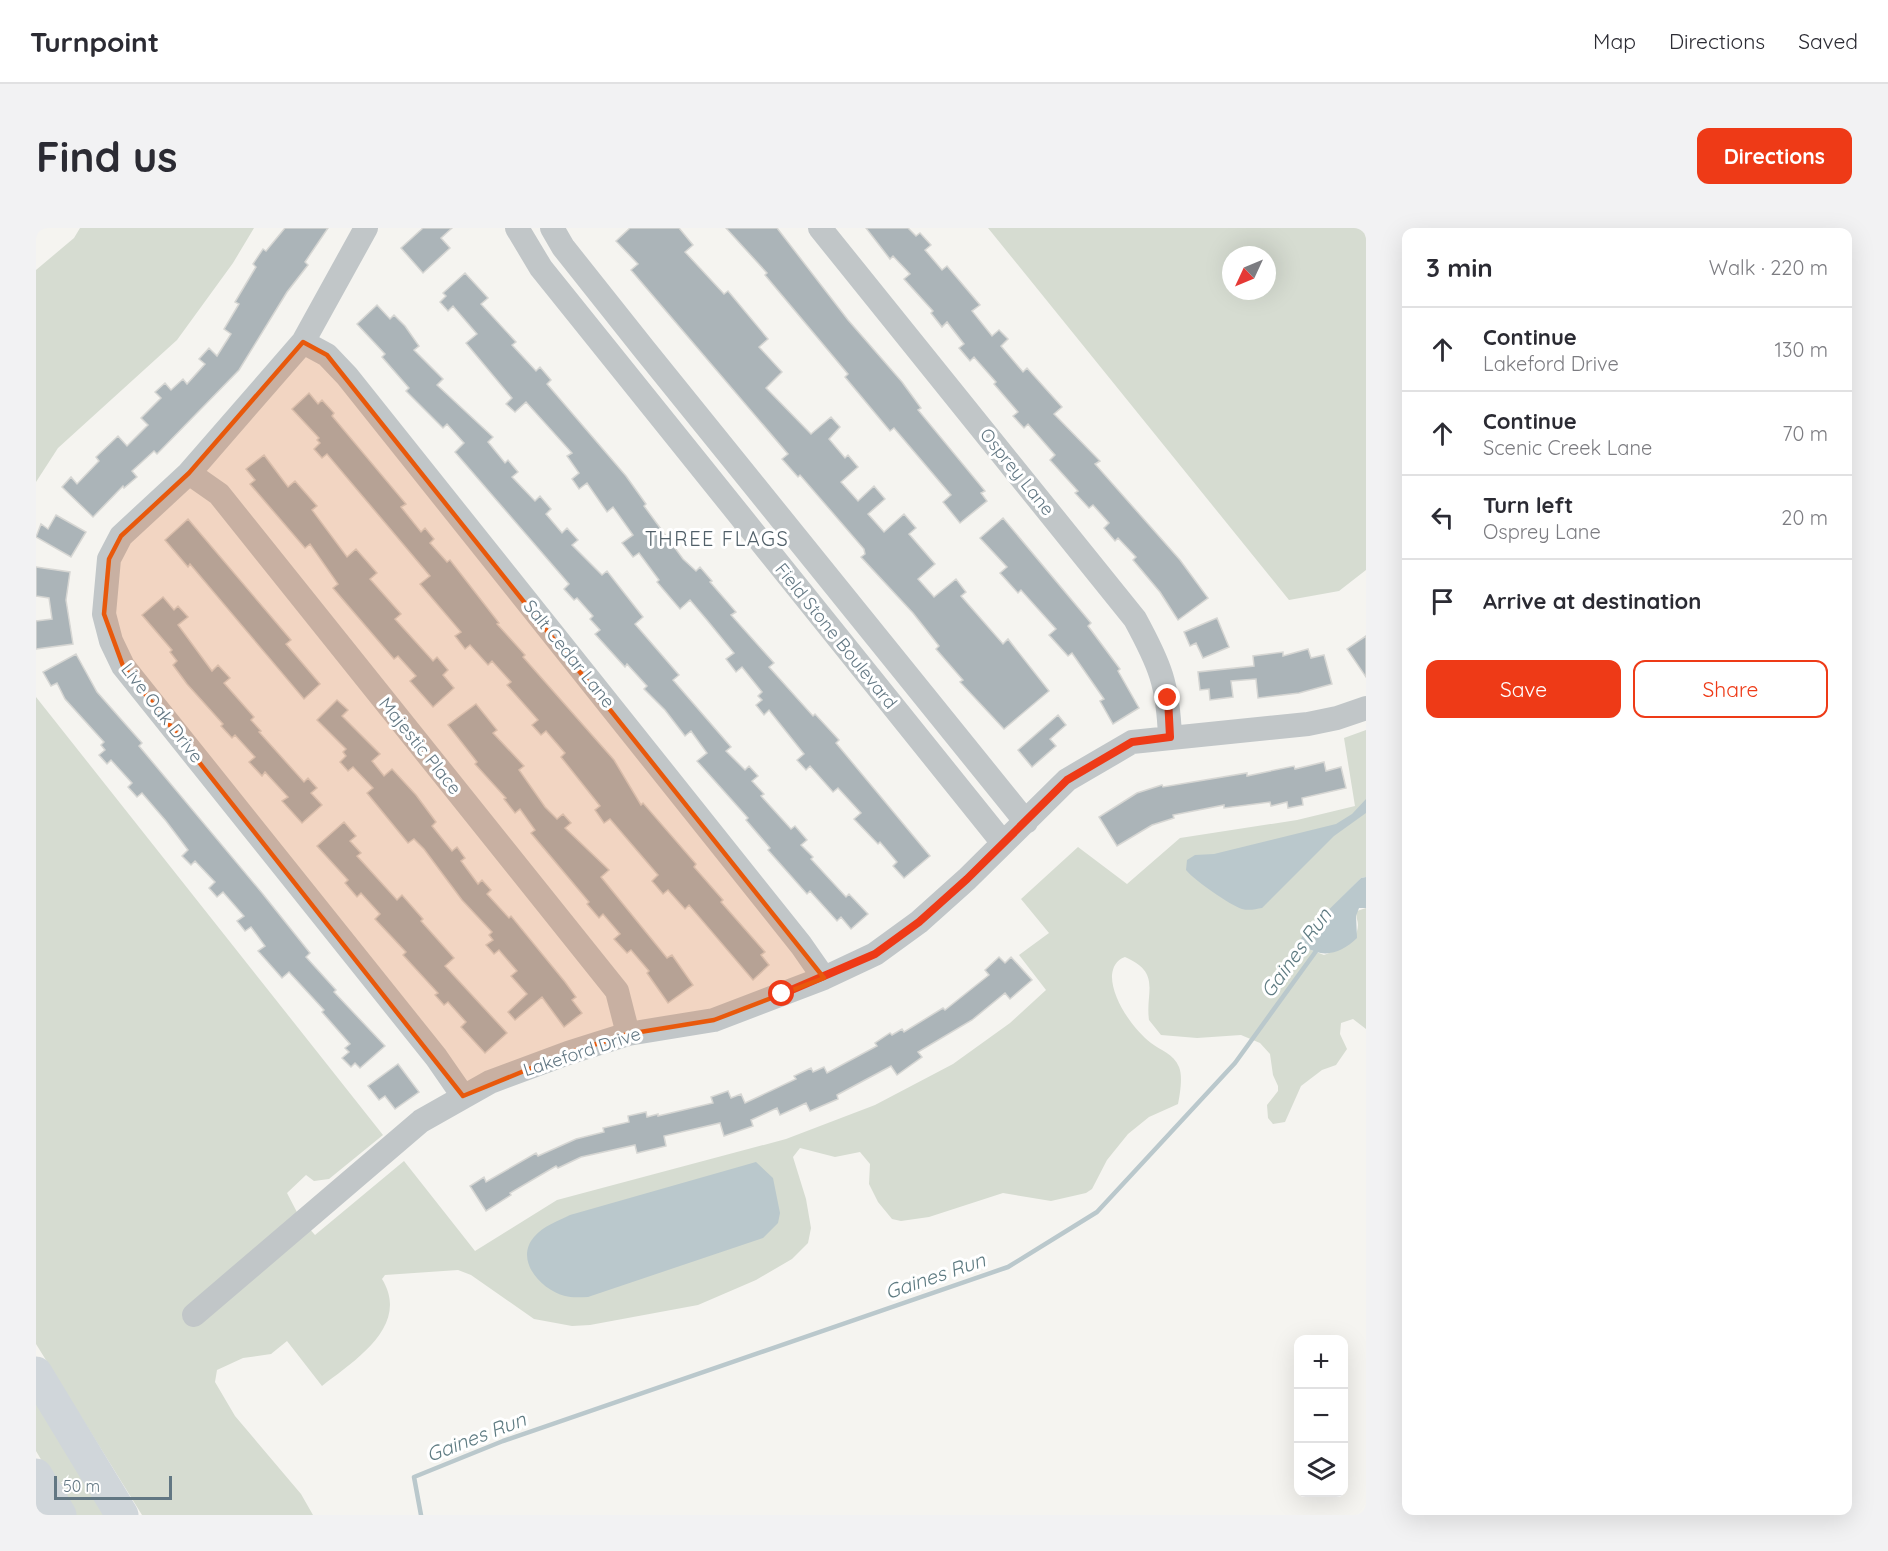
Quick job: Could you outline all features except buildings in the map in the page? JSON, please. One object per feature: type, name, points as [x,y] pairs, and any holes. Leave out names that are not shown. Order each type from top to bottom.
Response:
[{"type":"highway","points":[[36,1373],[122,1515]]},
{"type":"highway","points":[[36,1476],[60,1515]]},
{"type":"street","name":"Live Oak Drive","points":[[366,228],[303,342],[189,473],[121,536],[110,560],[104,614],[111,641],[123,666],[436,1057],[462,1096]]},
{"type":"street","name":"Field Stone Boulevard","points":[[517,228],[541,268],[1003,843]]},
{"type":"street","name":"Field Stone Boulevard","points":[[552,228],[563,247],[1026,822]]},
{"type":"street","name":"Osprey Lane","points":[[820,228],[1135,619],[1157,660],[1168,698],[1170,737]]},
{"type":"street","name":"Salt Cedar Lane","points":[[303,342],[327,355],[348,376],[794,935],[824,978]]},
{"type":"street","name":"Majestic Place","points":[[189,473],[219,494],[617,991],[628,1034]]},
{"type":"street","name":"Lakeford Drive","points":[[194,1316],[406,1133],[462,1096],[490,1082],[628,1034],[714,1020],[824,978],[875,954],[919,922],[1026,822],[1067,780],[1132,742],[1308,724],[1337,718],[1366,708]]},
{"type":"highlighted area","points":[[303,342],[327,355],[824,978],[714,1020],[628,1034],[568,1053],[463,1096],[123,666],[104,614],[109,559],[121,536],[189,473]]},
{"type":"shaded area","points":[[80,228],[254,228],[233,263],[177,340],[58,448],[36,482],[36,270],[74,238]]},
{"type":"shaded area","points":[[988,228],[1366,228],[1366,570],[1339,591],[1289,600]]},
{"type":"shaded area","points":[[36,697],[383,1135],[329,1179],[314,1181],[306,1175],[287,1193],[300,1218],[315,1235],[404,1161],[475,1251],[557,1200],[786,1139],[875,1105],[953,1064],[1010,1023],[1046,990],[1019,955],[1049,933],[1021,899],[1078,847],[1127,884],[1180,838],[1297,820],[1355,806],[1344,738],[1366,730],[1366,877],[1361,878],[1301,939],[1311,950],[1324,955],[1341,948],[1351,942],[1357,932],[1357,911],[1366,908],[1366,1029],[1353,1019],[1341,1023],[1340,1034],[1347,1049],[1336,1065],[1322,1070],[1301,1086],[1285,1122],[1273,1124],[1268,1118],[1267,1105],[1278,1091],[1278,1086],[1273,1075],[1270,1054],[1260,1043],[1241,1035],[1197,1038],[1161,1035],[1149,1020],[1148,977],[1136,963],[1125,957],[1122,958],[1117,962],[1112,975],[1119,1003],[1137,1030],[1177,1063],[1181,1075],[1180,1095],[1178,1104],[1149,1117],[1128,1134],[1107,1160],[1092,1189],[1086,1193],[1051,1201],[1003,1193],[929,1217],[901,1221],[892,1219],[878,1202],[869,1184],[870,1164],[860,1152],[835,1157],[800,1148],[793,1157],[806,1199],[811,1228],[808,1243],[792,1259],[756,1280],[698,1305],[590,1325],[572,1326],[534,1319],[471,1275],[458,1270],[385,1275],[382,1279],[389,1296],[389,1312],[384,1327],[363,1354],[322,1386],[287,1341],[271,1354],[243,1358],[217,1370],[215,1382],[235,1416],[301,1494],[313,1515],[142,1515],[36,1344]]},
{"type":"shaded area","points":[[1366,799],[1366,813],[1334,836],[1262,908],[1247,910],[1236,907],[1204,886],[1186,870],[1187,860],[1195,855],[1214,854],[1336,824],[1352,814]]},
{"type":"shaded area","points":[[1366,877],[1366,908],[1359,908],[1356,916],[1357,938],[1339,951],[1332,953],[1319,953],[1305,947],[1301,939],[1303,935],[1361,878]]},
{"type":"shaded area","points":[[756,1162],[773,1178],[780,1213],[778,1223],[763,1238],[588,1297],[568,1297],[556,1293],[539,1281],[533,1273],[527,1255],[534,1237],[546,1227],[570,1215]]},
{"type":"shaded area","points":[[36,1395],[109,1515],[74,1515],[36,1451]]},
{"type":"waterway","name":"Gaines Run","points":[[421,1515],[414,1477],[503,1441],[1008,1267],[1097,1212],[1235,1063],[1319,947]]},
{"type":"district","name":"THREE FLAGS","points":[[717,539]]},
{"type":"route","points":[[782,994],[824,978],[875,954],[919,922],[967,879],[1067,780],[1132,742],[1170,737],[1168,698]]}]
